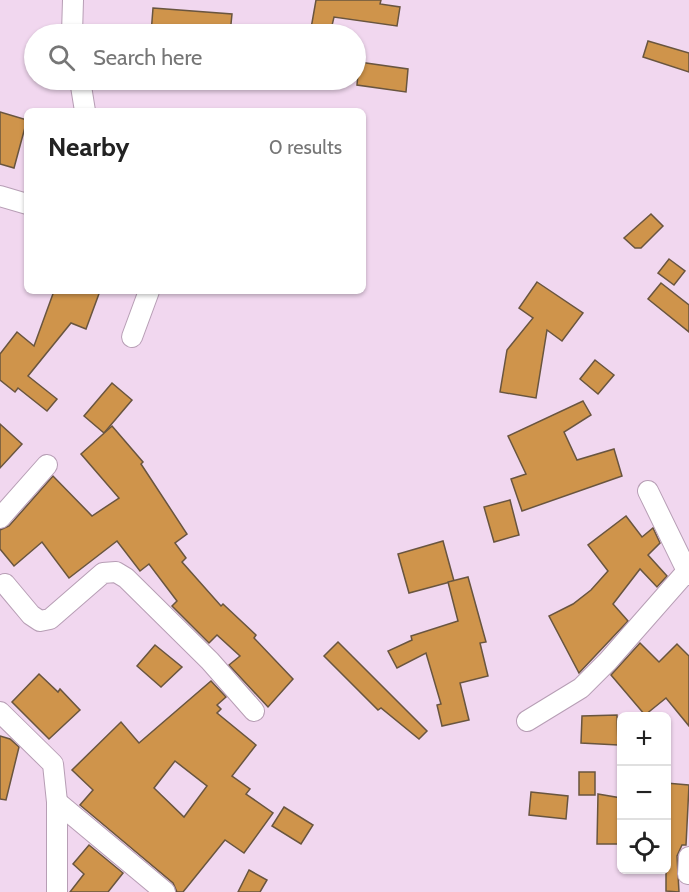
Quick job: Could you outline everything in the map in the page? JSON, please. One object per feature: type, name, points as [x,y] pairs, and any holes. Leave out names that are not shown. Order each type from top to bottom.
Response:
[{"type":"street","points":[[72,24],[73,0]]},
{"type":"street","points":[[82,90],[85,108]]},
{"type":"street","points":[[0,196],[24,203]]},
{"type":"street","points":[[132,338],[148,294]]},
{"type":"street","points":[[0,518],[47,465]]},
{"type":"street","points":[[527,722],[588,681],[609,661],[688,573],[648,491]]},
{"type":"street","points":[[2,588],[40,621],[50,619],[103,573],[116,572],[126,578],[210,661],[254,711]]},
{"type":"street","points":[[0,712],[53,764],[57,802],[57,892]]},
{"type":"street","points":[[57,802],[165,892]]},
{"type":"building","points":[[316,0],[381,0],[380,4],[400,7],[397,26],[334,17],[332,24],[312,24]]},
{"type":"building","points":[[153,8],[232,14],[231,24],[152,24]]},
{"type":"building","points":[[648,41],[689,53],[689,72],[643,57]]},
{"type":"building","points":[[366,63],[408,69],[406,92],[366,86]]},
{"type":"building","points":[[0,112],[24,119],[24,131],[14,168],[0,164]]},
{"type":"building","points":[[651,214],[663,226],[641,248],[635,248],[624,238]]},
{"type":"building","points":[[669,259],[685,271],[674,285],[658,273]]},
{"type":"building","points":[[537,282],[583,313],[562,341],[547,330],[536,398],[500,392],[507,350],[533,318],[519,308]]},
{"type":"building","points":[[661,283],[689,305],[689,332],[648,299]]},
{"type":"building","points":[[53,294],[99,294],[86,329],[71,323],[28,376],[57,399],[47,411],[18,388],[15,392],[0,380],[0,354],[17,332],[34,346]]},
{"type":"building","points":[[595,360],[614,375],[598,394],[580,379]]},
{"type":"building","points":[[112,383],[132,400],[104,433],[84,416]]},
{"type":"building","points":[[583,401],[591,415],[564,432],[577,460],[614,449],[622,476],[522,511],[511,479],[526,474],[508,436]]},
{"type":"building","points":[[0,424],[22,444],[0,468]]},
{"type":"building","points":[[112,426],[143,462],[141,464],[187,534],[175,543],[186,558],[182,562],[221,606],[223,604],[256,635],[254,638],[293,679],[268,707],[229,665],[240,656],[217,635],[209,643],[172,606],[177,601],[149,564],[140,571],[117,541],[69,578],[42,542],[14,566],[0,549],[0,530],[9,526],[53,476],[92,516],[119,498],[81,454]]},
{"type":"building","points":[[510,500],[519,535],[494,542],[484,507]]},
{"type":"building","points":[[626,516],[642,537],[653,528],[660,543],[648,555],[667,576],[657,587],[640,569],[613,604],[628,621],[579,673],[549,616],[573,604],[591,590],[608,571],[588,545]]},
{"type":"building","points":[[443,541],[454,581],[409,593],[398,554]]},
{"type":"building","points":[[468,577],[486,642],[480,643],[488,676],[460,683],[469,720],[442,726],[437,705],[441,704],[426,653],[397,668],[388,651],[412,640],[411,636],[458,621],[448,582]]},
{"type":"building","points":[[338,642],[427,731],[419,739],[381,708],[378,710],[324,656]]},
{"type":"building","points":[[640,643],[659,662],[677,644],[689,656],[689,726],[666,698],[649,712],[642,712],[611,675]]},
{"type":"building","points":[[155,645],[182,667],[161,687],[137,666]]},
{"type":"building","points":[[39,674],[58,692],[60,689],[80,710],[49,739],[12,702]]},
{"type":"building","points":[[211,681],[226,697],[217,705],[221,709],[217,713],[256,745],[232,776],[250,789],[246,794],[273,813],[244,853],[225,840],[183,892],[177,892],[173,883],[80,805],[93,790],[72,770],[121,722],[139,743]],"holes":[[[175,761],[207,786],[184,817],[154,788]]]},
{"type":"building","points":[[617,715],[617,745],[581,743],[582,716]]},
{"type":"building","points":[[0,736],[10,739],[19,747],[6,800],[0,799]]},
{"type":"building","points":[[579,772],[595,772],[595,795],[579,795]]},
{"type":"building","points":[[671,783],[689,785],[686,845],[682,845],[677,856],[679,892],[666,891],[666,874],[671,874]]},
{"type":"building","points":[[531,792],[568,796],[566,819],[529,815]]},
{"type":"building","points":[[598,794],[617,797],[617,844],[597,844]]},
{"type":"building","points":[[284,807],[313,825],[301,844],[272,826]]},
{"type":"building","points":[[89,845],[123,873],[108,892],[70,892],[84,874],[73,864]]},
{"type":"building","points":[[249,870],[267,880],[260,892],[238,892]]}]
